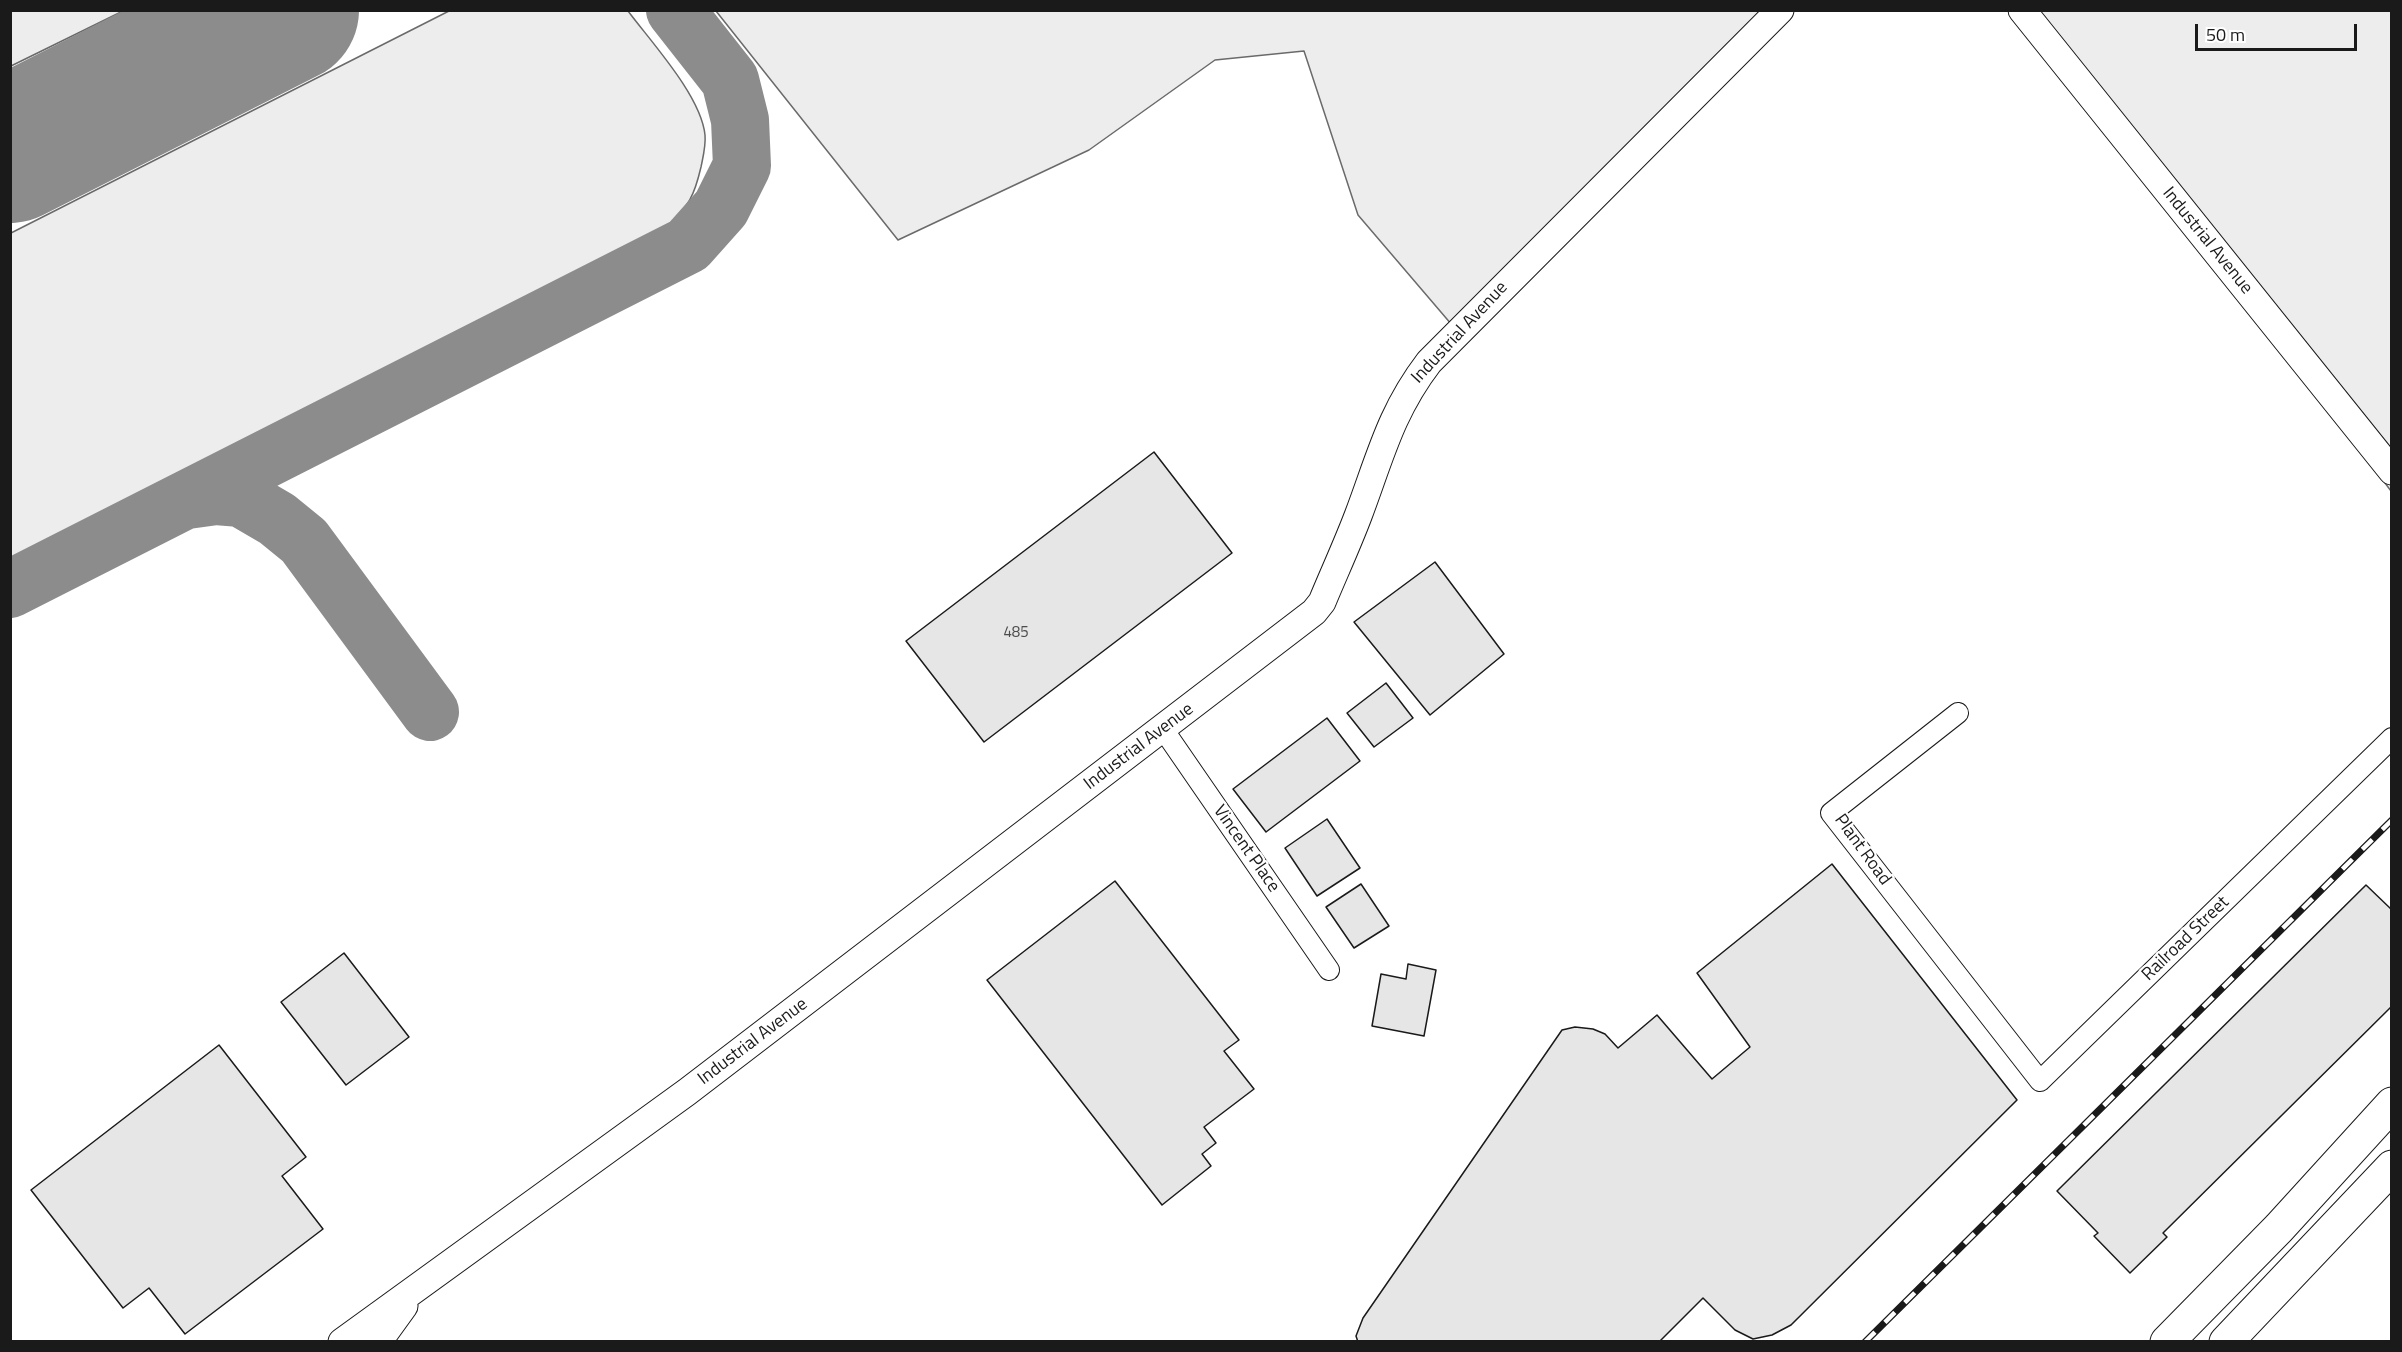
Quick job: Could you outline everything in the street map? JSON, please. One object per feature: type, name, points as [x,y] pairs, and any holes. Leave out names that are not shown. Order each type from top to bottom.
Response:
[{"type":"highway","points":[[2167,1341],[2279,1228],[2391,1104]]},
{"type":"highway","points":[[2226,1341],[2391,1167]]},
{"type":"street","name":"Industrial Avenue","points":[[342,1341],[687,1092],[1314,612],[1322,602],[1357,518],[1389,427],[1411,386],[1429,362],[1780,10]]},
{"type":"street","name":"Industrial Avenue","points":[[2022,10],[2391,471]]},
{"type":"street","name":"Plant Road","points":[[1958,713],[1831,813],[1988,1015]]},
{"type":"street","name":"Vincent Place","points":[[1163,729],[1329,969]]},
{"type":"street","name":"Railroad Street","points":[[1988,1015],[2040,1081],[2391,738]]},
{"type":"street","points":[[378,1341],[421,1284]]},
{"type":"shaded area","points":[[11,10],[123,10],[123,11],[11,66]]},
{"type":"shaded area","points":[[449,11],[628,11],[674,70],[702,120],[705,139],[701,167],[690,200],[681,212],[668,226],[11,560],[11,233]]},
{"type":"shaded area","points":[[716,11],[1761,11],[1452,325],[1358,215],[1304,51],[1215,60],[1089,150],[898,240]]},
{"type":"shaded area","points":[[2032,11],[2391,11],[2391,491]]},
{"type":"building","points":[[1154,452],[1232,553],[984,742],[906,641]]},
{"type":"building","points":[[1435,562],[1504,654],[1430,715],[1354,622]]},
{"type":"building","points":[[1386,683],[1413,718],[1374,747],[1347,713]]},
{"type":"building","points":[[1327,718],[1360,761],[1266,832],[1233,789]]},
{"type":"building","points":[[1327,819],[1360,868],[1317,896],[1285,848]]},
{"type":"building","points":[[1832,864],[2017,1100],[1791,1325],[1772,1335],[1753,1339],[1735,1330],[1703,1298],[1659,1342],[1358,1342],[1356,1336],[1363,1318],[1562,1030],[1575,1027],[1593,1029],[1605,1034],[1618,1048],[1657,1015],[1712,1079],[1750,1047],[1697,973]]},
{"type":"building","points":[[1115,881],[1239,1040],[1224,1051],[1254,1089],[1204,1127],[1216,1143],[1202,1154],[1211,1166],[1162,1205],[987,980]]},
{"type":"building","points":[[1361,884],[1389,926],[1354,948],[1326,907]]},
{"type":"building","points":[[2366,885],[2392,910],[2392,1006],[2163,1233],[2167,1237],[2130,1273],[2094,1236],[2098,1233],[2057,1191]]},
{"type":"building","points":[[344,953],[409,1037],[346,1085],[281,1002]]},
{"type":"building","points":[[1408,964],[1436,970],[1424,1036],[1372,1026],[1381,974],[1406,979]]},
{"type":"building","points":[[219,1045],[306,1157],[282,1176],[323,1229],[185,1334],[149,1288],[123,1308],[31,1190]]},
{"type":"taxiway","points":[[10,589],[688,245],[721,208],[742,166],[740,120],[730,80],[675,10]]},
{"type":"taxiway","points":[[187,500],[216,496],[241,498],[277,519],[304,541],[430,712]]},
{"type":"runway","points":[[10,150],[286,10]]},
{"type":"railway","points":[[1865,1342],[2392,820]]}]
